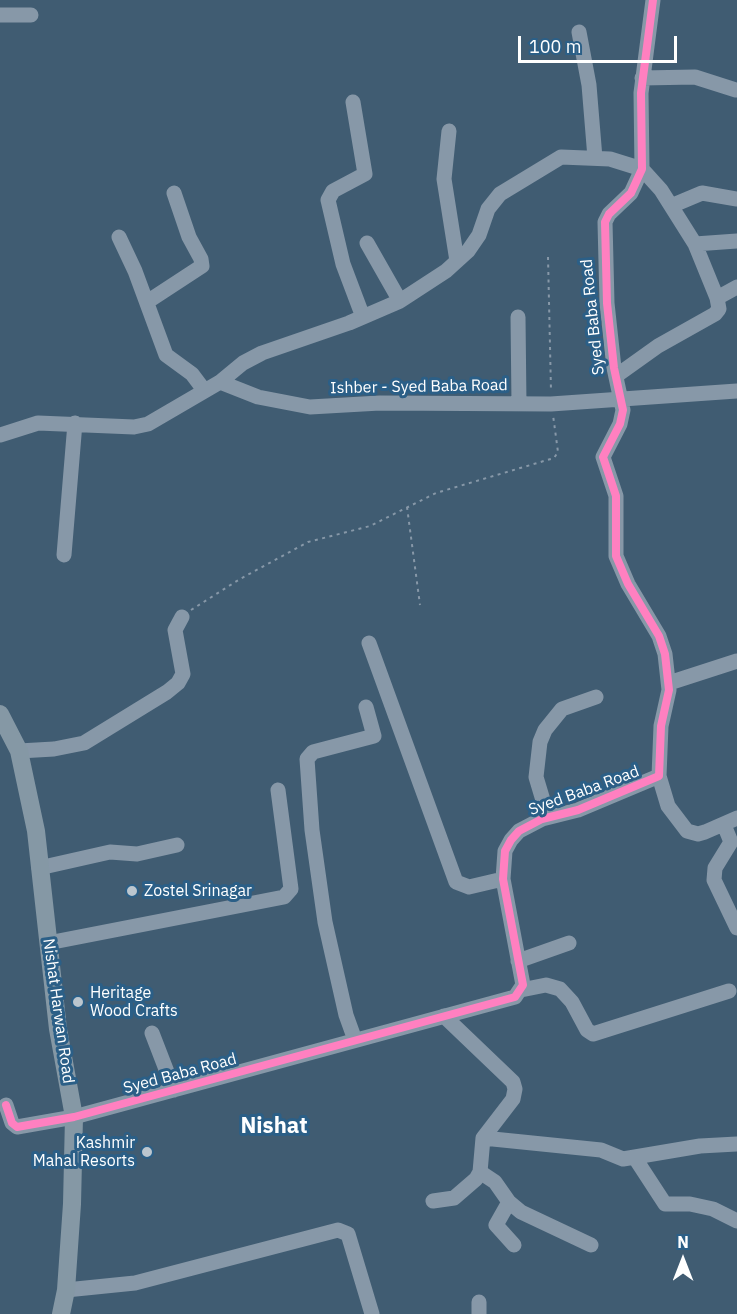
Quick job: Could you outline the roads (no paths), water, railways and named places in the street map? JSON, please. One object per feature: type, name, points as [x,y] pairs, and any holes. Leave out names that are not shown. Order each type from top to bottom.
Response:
[{"type":"main road","name":"Nishat Harwan Road","points":[[0,714],[18,751],[36,831],[58,1029],[74,1117],[72,1204],[66,1290],[62,1314]]},
{"type":"street","name":"Syed Baba Road","points":[[6,1105],[12,1123],[17,1127],[74,1117],[510,999],[521,990],[503,879],[505,850],[511,840],[519,831],[548,817],[578,810],[658,776],[661,726],[669,683],[662,645],[621,572],[616,556],[616,496],[603,457],[622,418],[606,303],[605,222],[609,214],[631,193],[642,170],[642,78],[654,0]]},
{"type":"street","points":[[0,15],[31,15]]},
{"type":"street","points":[[579,32],[589,85],[595,158]]},
{"type":"street","points":[[642,78],[695,77],[736,90]]},
{"type":"street","points":[[353,102],[365,174],[333,191],[328,200],[343,264],[363,317]]},
{"type":"street","points":[[449,131],[444,179],[457,261]]},
{"type":"street","points":[[0,435],[38,423],[141,426],[156,420],[220,382],[243,363],[262,353],[363,317],[400,301],[423,288],[474,244],[488,209],[500,194],[546,164],[561,158],[610,159],[642,170],[654,181],[695,244],[717,298],[719,309],[715,314],[658,346],[616,376]]},
{"type":"street","points":[[147,302],[202,266],[174,193]]},
{"type":"street","points":[[671,206],[702,193],[737,200]]},
{"type":"street","points":[[119,237],[166,354],[192,374],[204,390]]},
{"type":"street","points":[[695,244],[737,241]]},
{"type":"street","points":[[367,243],[400,301]]},
{"type":"street","points":[[717,298],[737,286]]},
{"type":"street","points":[[518,317],[519,404]]},
{"type":"street","name":"Ishber - Syed Baba Road","points":[[220,382],[258,397],[310,407],[380,403],[551,404],[737,391]]},
{"type":"street","points":[[64,555],[75,423]]},
{"type":"street","points":[[18,751],[54,749],[84,743],[167,692],[178,683],[183,674],[175,630],[182,617]]},
{"type":"street","points":[[369,643],[456,882],[469,887],[503,879]]},
{"type":"street","points":[[669,683],[737,661]]},
{"type":"street","points":[[548,817],[536,777],[540,742],[545,730],[562,709],[596,697]]},
{"type":"street","points":[[355,1040],[346,1016],[325,922],[312,830],[307,759],[312,752],[374,736],[366,707]]},
{"type":"street","points":[[658,776],[668,806],[687,831],[698,834],[730,822],[731,842],[715,868],[714,880],[737,928]]},
{"type":"street","points":[[48,943],[284,897],[291,889],[278,790]]},
{"type":"street","points":[[39,868],[110,852],[137,854],[177,844]]},
{"type":"street","points":[[518,961],[569,944]]},
{"type":"street","points":[[521,990],[546,985],[560,988],[572,1002],[587,1030],[594,1034],[729,991]]},
{"type":"street","points":[[433,1201],[459,1195],[469,1188],[480,1172],[483,1138],[513,1099],[515,1086],[444,1016]]},
{"type":"street","points":[[152,1033],[174,1090]]},
{"type":"street","points":[[483,1138],[601,1150],[620,1159],[700,1146],[737,1144]]},
{"type":"street","points":[[635,1158],[665,1204],[690,1204],[713,1209],[737,1221]]},
{"type":"street","points":[[480,1172],[495,1182],[509,1202],[521,1212],[591,1245]]},
{"type":"street","points":[[509,1202],[496,1225],[514,1245]]},
{"type":"street","points":[[66,1290],[135,1283],[338,1230],[348,1234],[372,1314]]},
{"type":"place","name":"Zostel Srinagar","points":[[132,891]]},
{"type":"place","name":"Heritage Wood Crafts","points":[[78,1002]]},
{"type":"place","name":"Kashmir Mahal Resorts","points":[[147,1152]]},
{"type":"district","name":"Nishat","points":[[274,1127]]}]
